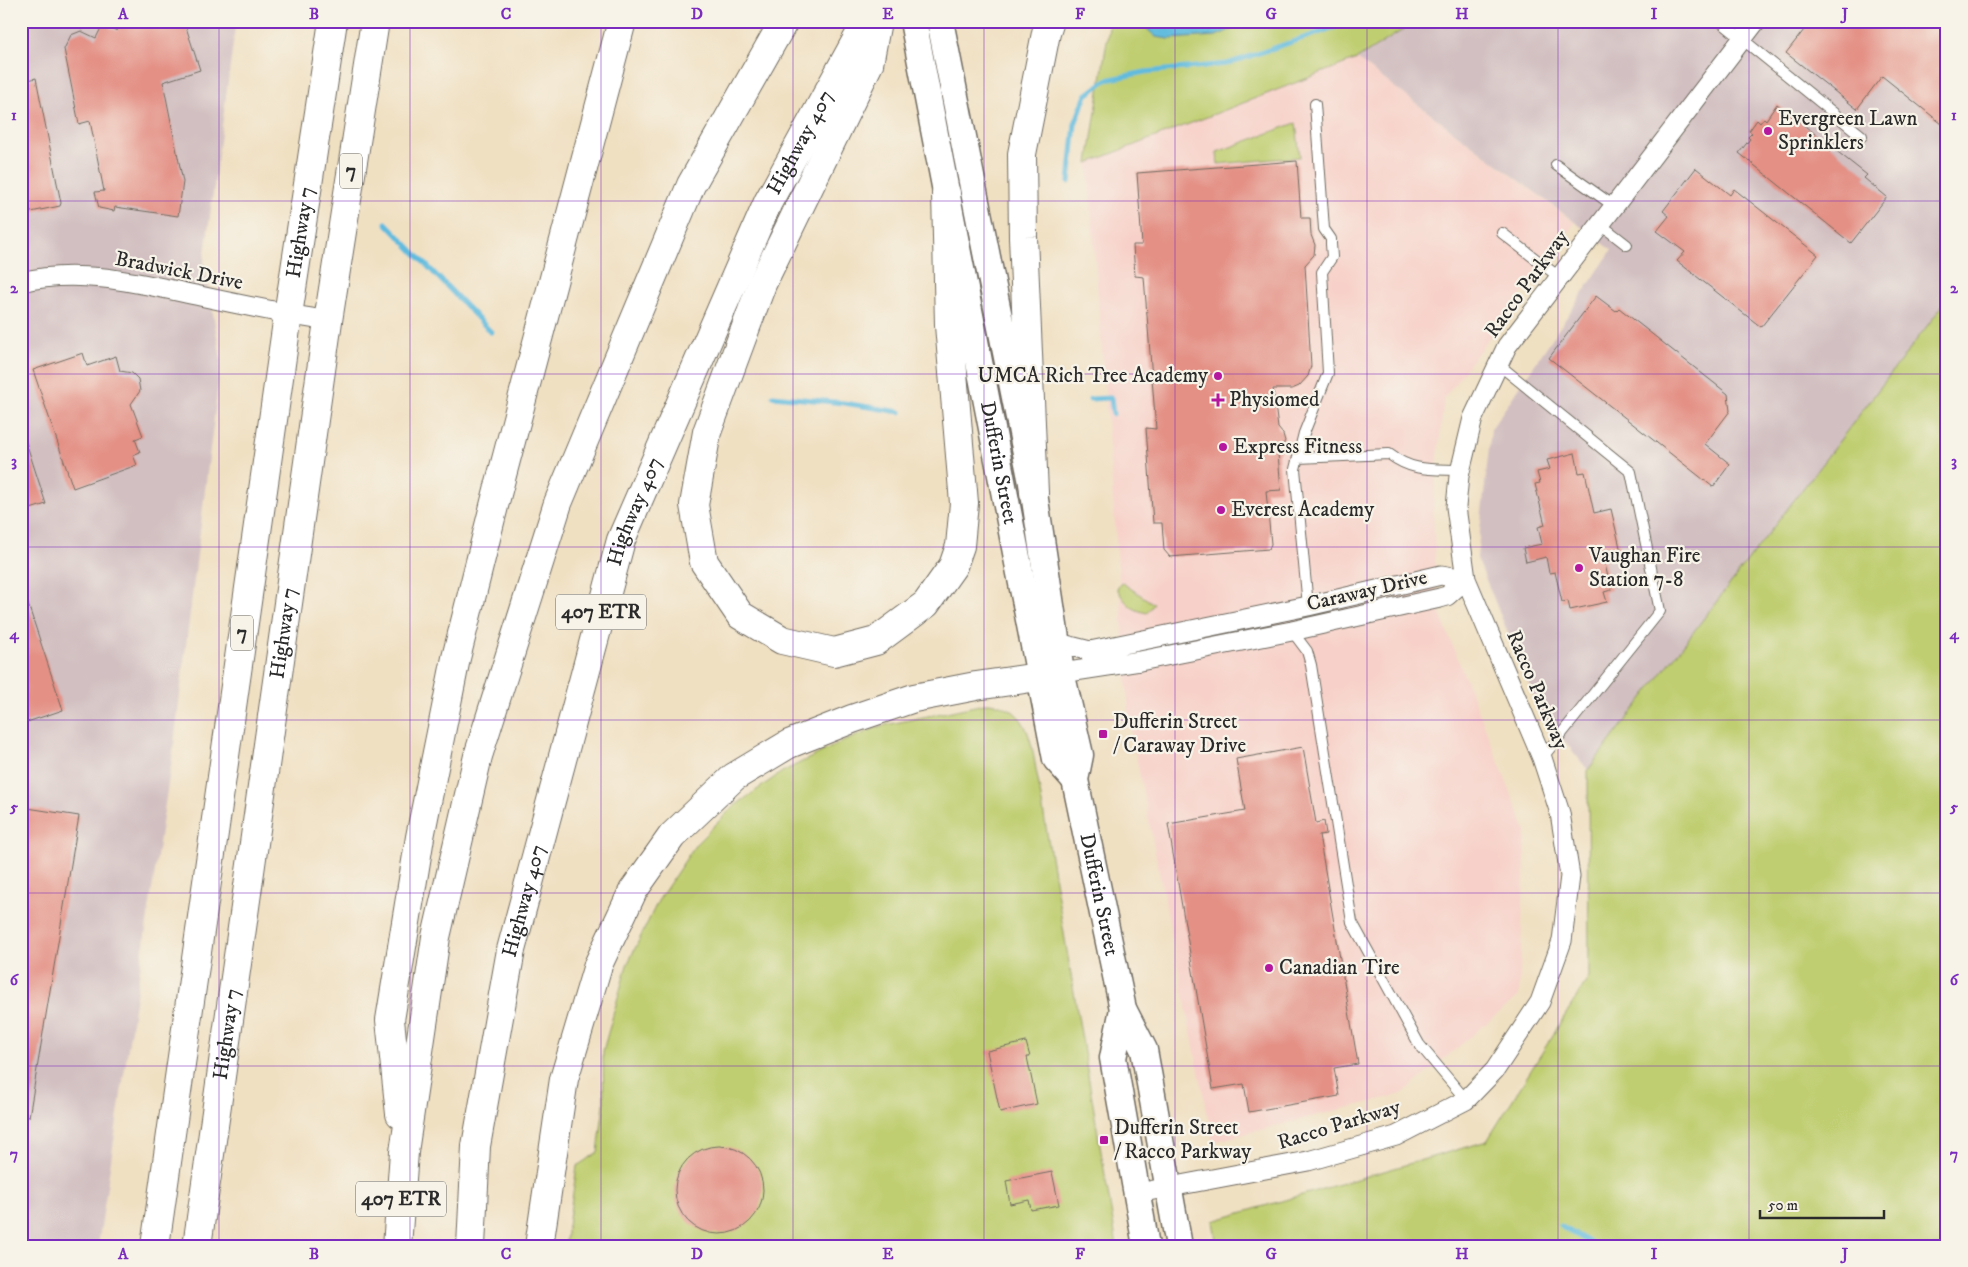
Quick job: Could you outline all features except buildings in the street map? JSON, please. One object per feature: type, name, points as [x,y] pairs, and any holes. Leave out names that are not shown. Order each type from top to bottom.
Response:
[{"type":"main road","name":"Highway 7","points":[[154,1246],[332,21]]},
{"type":"main road","name":"Highway 7","points":[[197,1246],[328,321],[375,21]]},
{"type":"main road","points":[[404,1152],[390,1020],[420,837],[456,658],[496,494],[622,21]]},
{"type":"main road","name":"407 ETR","points":[[397,1246],[404,1152],[436,937],[478,756],[558,503],[691,184],[784,21]]},
{"type":"main road","name":"Highway 407","points":[[471,1246],[476,1146],[511,950],[621,540],[768,202],[867,21]]},
{"type":"main road","points":[[878,21],[869,64],[762,284],[707,432],[694,505],[704,562],[740,615],[782,640],[834,652],[876,641],[926,604],[953,566],[960,546],[964,503],[949,325],[946,193]]},
{"type":"main road","name":"Dufferin Street","points":[[913,21],[946,193],[1050,674],[1056,759],[1075,780],[1123,1009],[1144,1050],[1179,1246]]},
{"type":"main road","points":[[1034,493],[1023,237],[1022,154],[1050,21]]},
{"type":"main road","name":"Dufferin Street","points":[[941,27],[1034,493],[1058,644],[1050,674]]},
{"type":"main road","points":[[539,1246],[564,1079],[598,965],[633,891],[672,836],[734,777],[789,744],[852,719],[914,698],[1050,674]]},
{"type":"main road","name":"Dufferin Street","points":[[1123,1009],[1113,1058],[1146,1246]]},
{"type":"street","name":"Racco Parkway","points":[[1138,1193],[1168,1186],[1308,1162],[1396,1136],[1466,1100],[1495,1070],[1540,1002],[1562,941],[1570,876],[1560,813],[1542,758],[1466,579],[1456,507],[1460,470],[1473,418],[1507,346],[1756,21]]},
{"type":"street","name":"Bradwick Drive","points":[[21,282],[35,279],[87,278],[132,282],[288,315],[328,321]]},
{"type":"street","name":"Caraway Drive","points":[[1058,644],[1090,651],[1308,606],[1441,575],[1466,579]]},
{"type":"street","name":"Caraway Drive","points":[[1050,674],[1140,660],[1292,631],[1447,596],[1466,579]]},
{"type":"lane","points":[[1720,21],[1862,136]]},
{"type":"lane","points":[[1308,606],[1295,469],[1304,433],[1328,373],[1322,272],[1332,257],[1331,240],[1324,229],[1315,104]]},
{"type":"lane","points":[[1556,164],[1614,206]]},
{"type":"lane","points":[[1600,224],[1628,245]]},
{"type":"lane","points":[[1502,233],[1559,277]]},
{"type":"lane","points":[[1498,364],[1631,472],[1660,611],[1542,758]]},
{"type":"lane","points":[[1298,458],[1389,454],[1401,463],[1417,469],[1460,470]]},
{"type":"lane","points":[[1292,631],[1307,651],[1311,665],[1352,922],[1419,1044],[1466,1100]]},
{"type":"shaded area","points":[[21,21],[236,21],[204,261],[221,360],[173,751],[98,1246],[21,1246]]},
{"type":"shaded area","points":[[1417,21],[1947,21],[1947,300],[1588,770],[1540,711],[1477,558],[1491,429],[1612,250],[1357,59]]},
{"type":"shaded area","points":[[1357,59],[1575,223],[1444,398],[1433,506],[1437,606],[1526,831],[1519,996],[1402,1094],[1213,1142],[1130,726],[1088,163]]},
{"type":"green space","points":[[1110,21],[1417,21],[1357,59],[1088,163]]},
{"type":"green space","points":[[1296,123],[1300,157],[1218,164],[1217,152]]},
{"type":"green space","points":[[1947,300],[1947,1246],[1217,1246],[1213,1221],[1487,1141],[1589,977],[1588,770]]},
{"type":"green space","points":[[1121,582],[1154,604],[1147,613],[1137,610],[1125,601],[1117,588]]},
{"type":"green space","points":[[989,703],[1003,706],[1014,712],[1022,720],[1031,742],[1117,1246],[565,1246],[577,1166],[598,1152],[604,1105],[603,1051],[627,965],[658,901],[696,844],[733,807],[782,772],[840,743],[881,726]]},
{"type":"water","points":[[1144,21],[1252,21],[1216,36],[1169,39],[1156,37],[1146,28]]},
{"type":"waterway","points":[[1069,182],[1075,124],[1086,95],[1106,80],[1145,72],[1227,64],[1354,21]]},
{"type":"waterway","points":[[386,223],[491,332]]},
{"type":"waterway","points":[[773,396],[844,403],[900,412]]},
{"type":"waterway","points":[[1090,399],[1111,398],[1113,414]]},
{"type":"waterway","points":[[1560,1226],[1597,1246]]},
{"type":"place","name":"Evergreen Lawn Sprinklers","points":[[1768,131]]},
{"type":"place","name":"UMCA Rich Tree Academy","points":[[1218,376]]},
{"type":"place","name":"Physiomed","points":[[1218,400]]},
{"type":"place","name":"Express Fitness","points":[[1223,447]]},
{"type":"place","name":"Everest Academy","points":[[1221,510]]},
{"type":"place","name":"Vaughan Fire Station 7-8","points":[[1579,568]]},
{"type":"place","name":"Dufferin Street / Caraway Drive","points":[[1103,734]]},
{"type":"place","name":"Canadian Tire","points":[[1269,968]]},
{"type":"place","name":"Dufferin Street / Racco Parkway","points":[[1104,1140]]}]
